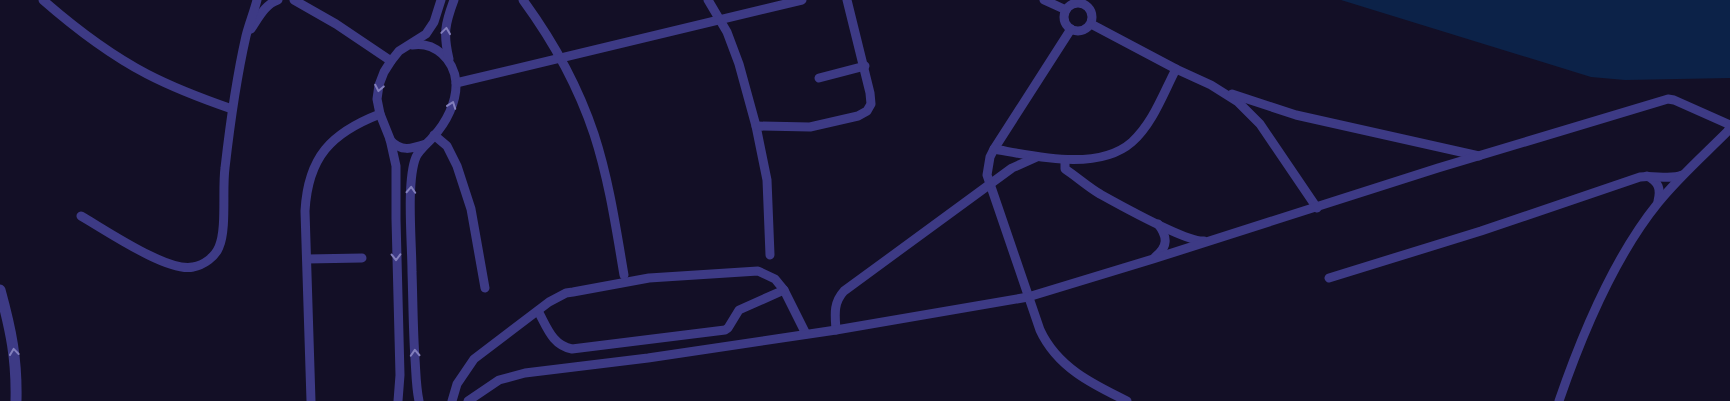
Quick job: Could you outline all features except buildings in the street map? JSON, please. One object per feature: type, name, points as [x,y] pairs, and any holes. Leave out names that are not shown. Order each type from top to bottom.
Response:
[{"type":"street","points":[[43,0],[92,39],[147,74],[190,94],[232,109]]},
{"type":"street","points":[[81,216],[172,266],[191,268],[207,261],[219,248],[222,240],[224,170],[232,109],[246,35],[257,0]]},
{"type":"street","points":[[246,35],[265,9],[272,2],[278,0]]},
{"type":"street","points":[[286,0],[296,1],[336,24],[391,61]]},
{"type":"street","points":[[398,401],[400,375],[395,158],[380,114],[377,99],[379,85],[391,61],[404,48],[426,34],[434,22],[441,0]]},
{"type":"street","points":[[449,62],[445,40],[446,25],[454,0]]},
{"type":"street","points":[[524,0],[548,35],[584,107],[600,152],[624,275]]},
{"type":"street","points":[[708,0],[727,32],[739,64],[756,126],[767,180],[770,254]]},
{"type":"street","points":[[456,83],[802,0]]},
{"type":"street","points":[[756,126],[810,127],[858,116],[867,111],[871,104],[865,66],[848,0]]},
{"type":"street","points":[[1044,0],[1066,10]]},
{"type":"street","points":[[1088,2],[1093,15],[1091,24],[1084,30],[1075,31],[1071,29],[1065,23],[1064,14],[1066,10],[1069,6],[1077,3],[1088,2]]},
{"type":"street","points":[[1091,24],[1176,69],[1246,100],[1296,116],[1479,156]]},
{"type":"street","points":[[1071,29],[994,149],[987,175],[1028,297],[1047,345],[1059,359],[1090,382],[1127,401]]},
{"type":"street","points":[[404,48],[418,44],[431,46],[438,50],[454,71],[456,83],[454,99],[448,115],[416,158],[411,191],[414,344],[416,382],[420,401]]},
{"type":"street","points":[[819,78],[865,66]]},
{"type":"street","points":[[994,149],[1065,160],[1105,156],[1119,150],[1132,142],[1148,124],[1176,69]]},
{"type":"street","points":[[1211,85],[1238,102],[1260,124],[1317,208]]},
{"type":"street","points":[[468,401],[499,380],[518,375],[836,330],[1028,297],[1668,99],[1724,121],[1730,128],[1727,132],[1658,202],[1639,229],[1604,294],[1570,369],[1559,401]]},
{"type":"street","points":[[311,401],[306,196],[315,164],[326,147],[342,132],[380,114]]},
{"type":"street","points":[[434,135],[447,146],[457,166],[471,209],[485,288]]},
{"type":"street","points":[[390,140],[396,146],[403,148],[413,148],[428,143]]},
{"type":"street","points":[[836,330],[834,307],[844,291],[1012,168],[1038,157]]},
{"type":"street","points":[[1065,160],[1065,169],[1099,193],[1189,238],[1211,241]]},
{"type":"street","points":[[1330,278],[1481,231],[1646,176],[1677,178],[1686,172]]},
{"type":"street","points":[[1646,176],[1657,183],[1661,192],[1658,202]]},
{"type":"street","points":[[1153,259],[1162,252],[1166,242],[1164,232],[1157,223]]},
{"type":"street","points":[[307,259],[362,258]]},
{"type":"street","points":[[452,401],[457,384],[474,359],[549,302],[566,293],[649,278],[758,271],[775,279],[784,290],[806,334]]},
{"type":"street","points":[[0,290],[13,338],[16,401]]},
{"type":"street","points":[[538,311],[555,342],[572,349],[725,330],[739,310],[784,290]]},
{"type":"water","points":[[1341,0],[1730,0],[1730,78],[1625,80],[1591,77]]}]
